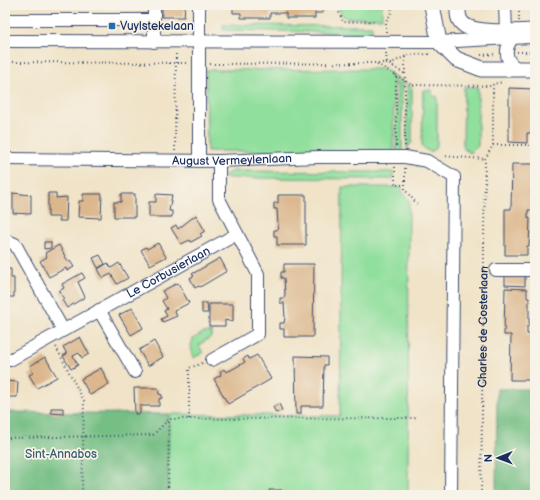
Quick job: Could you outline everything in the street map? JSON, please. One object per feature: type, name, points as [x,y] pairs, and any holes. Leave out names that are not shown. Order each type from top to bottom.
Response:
[{"type":"main road","points":[[432,5],[444,42],[444,48],[456,59],[473,67],[482,69],[535,69]]},
{"type":"main road","points":[[458,10],[461,22],[468,28],[509,35],[535,31]]},
{"type":"street","points":[[154,5],[154,42]]},
{"type":"street","points":[[199,5],[199,161]]},
{"type":"street","points":[[505,5],[509,35],[507,46],[508,60],[513,66],[519,69]]},
{"type":"street","points":[[444,42],[456,35],[458,29],[458,10]]},
{"type":"street","points":[[5,20],[154,20]]},
{"type":"street","points":[[5,41],[444,42],[509,35],[535,38]]},
{"type":"street","name":"August Vermeylenlaan","points":[[5,160],[219,161],[402,155],[427,162],[454,177],[451,495]]},
{"type":"street","points":[[212,360],[258,334],[258,274],[219,199],[219,161]]},
{"type":"street","name":"Le Corbusierlaan","points":[[5,360],[10,360],[237,234]]},
{"type":"street","points":[[5,240],[15,244],[63,330]]},
{"type":"street","points":[[496,270],[535,270]]},
{"type":"street","points":[[99,310],[135,372]]},
{"type":"path","points":[[336,5],[344,22],[376,22]]},
{"type":"path","points":[[175,161],[176,42]]},
{"type":"path","points":[[518,52],[519,69]]},
{"type":"path","points":[[405,74],[390,64],[404,56],[405,74],[405,80],[402,155],[395,185],[405,185]]},
{"type":"path","points":[[376,64],[412,85],[493,86],[506,82]]},
{"type":"path","points":[[396,75],[405,190],[417,204]]},
{"type":"path","points":[[458,158],[485,159],[493,145],[493,86]]},
{"type":"path","points":[[493,145],[535,144]]},
{"type":"path","name":"Charles de Costerlaan","points":[[481,495],[485,159]]},
{"type":"path","points":[[50,337],[84,400],[82,495]]},
{"type":"path","points":[[189,419],[189,368],[212,360]]},
{"type":"path","points":[[5,438],[153,435],[169,419],[416,418]]},
{"type":"path","points":[[168,495],[169,419]]},
{"type":"green space","points":[[337,5],[382,5],[382,18],[346,18],[342,15]]},
{"type":"green space","points":[[223,25],[372,26],[372,33],[223,30]]},
{"type":"green space","points":[[385,69],[394,76],[393,152],[207,151],[206,70]]},
{"type":"green space","points":[[397,78],[402,81],[402,152],[396,152]]},
{"type":"green space","points":[[407,84],[412,88],[412,142],[407,149]]},
{"type":"green space","points":[[464,87],[478,87],[478,146],[471,153],[465,150],[463,146]]},
{"type":"green space","points":[[423,90],[432,90],[433,97],[437,96],[437,146],[430,152],[422,147]]},
{"type":"green space","points":[[232,171],[393,172],[393,179],[225,178],[225,175]]},
{"type":"green space","points":[[342,187],[402,187],[402,193],[409,200],[408,495],[168,495],[169,414],[340,416]]},
{"type":"green space","points":[[212,332],[211,337],[199,345],[203,353],[193,358],[191,346],[193,339],[203,333]]},
{"type":"green space","points":[[497,389],[535,389],[535,495],[496,495]]},
{"type":"green space","name":"Sint-Annabos","points":[[5,412],[169,414],[168,495],[5,495]]},
{"type":"building","points":[[162,5],[185,5],[184,17],[162,17]]},
{"type":"building","points":[[233,5],[323,5],[323,13],[315,13],[315,18],[286,18],[286,13],[270,13],[270,18],[241,18],[241,13],[233,13]]},
{"type":"building","points":[[509,88],[535,89],[535,133],[527,133],[527,143],[509,142]]},
{"type":"building","points":[[512,164],[534,164],[535,201],[534,210],[528,210],[528,218],[530,218],[529,246],[527,246],[527,255],[505,255],[505,209],[511,209]]},
{"type":"building","points":[[13,193],[31,195],[31,214],[13,213]]},
{"type":"building","points":[[48,193],[56,193],[56,198],[67,197],[66,221],[59,221],[59,217],[48,217]]},
{"type":"building","points":[[83,194],[102,194],[101,218],[78,217],[79,201],[83,201]]},
{"type":"building","points":[[121,194],[135,194],[135,217],[114,217],[114,202],[121,202]]},
{"type":"building","points":[[156,194],[172,195],[169,211],[172,211],[172,217],[149,217],[149,202],[156,202]]},
{"type":"building","points":[[278,195],[306,195],[306,245],[277,245],[277,236],[274,236],[274,230],[277,230],[278,225],[277,209],[274,209],[274,203],[278,203]]},
{"type":"building","points":[[196,215],[205,231],[200,234],[202,236],[191,242],[190,240],[181,244],[171,228],[176,225],[178,229]]},
{"type":"building","points":[[44,242],[51,242],[51,248],[44,249]]},
{"type":"building","points":[[158,243],[166,257],[150,265],[141,250],[146,247],[147,249]]},
{"type":"building","points":[[59,245],[68,262],[70,261],[74,267],[67,271],[66,268],[49,277],[40,261],[47,257],[45,253]]},
{"type":"building","points":[[100,255],[105,264],[98,268],[93,258]]},
{"type":"building","points":[[220,258],[227,271],[200,287],[195,288],[190,278],[194,276],[192,274]]},
{"type":"building","points":[[108,263],[111,268],[119,263],[128,278],[117,284],[111,274],[103,278],[98,269]]},
{"type":"building","points":[[284,264],[314,264],[313,337],[284,337],[284,329],[280,329],[280,323],[284,323],[285,318],[284,303],[280,303],[280,298],[284,298],[285,294],[284,278],[281,278],[281,272],[284,272]]},
{"type":"building","points":[[5,269],[11,269],[11,278],[14,278],[14,297],[5,297]]},
{"type":"building","points":[[82,273],[85,278],[78,282],[85,297],[67,308],[59,291],[64,288],[62,284]]},
{"type":"building","points":[[505,275],[525,275],[525,286],[505,285]]},
{"type":"building","points":[[178,283],[189,303],[174,311],[177,316],[163,322],[161,319],[167,316],[164,311],[167,309],[162,301],[166,298],[162,291]]},
{"type":"building","points":[[505,288],[527,289],[527,298],[529,298],[529,326],[527,326],[527,334],[533,334],[533,343],[535,343],[535,371],[533,371],[533,380],[510,380],[511,335],[504,335]]},
{"type":"building","points":[[202,303],[207,303],[208,313],[202,313]]},
{"type":"building","points":[[209,304],[233,304],[233,322],[225,320],[225,326],[209,326]]},
{"type":"building","points":[[132,308],[143,328],[131,335],[119,315]]},
{"type":"building","points":[[80,337],[89,354],[82,358],[79,353],[73,356],[78,365],[71,369],[63,356],[67,354],[63,347]]},
{"type":"building","points":[[154,341],[163,357],[148,366],[139,350]]},
{"type":"building","points":[[257,355],[271,379],[228,404],[214,379],[221,375],[220,372],[224,369],[226,372],[231,370],[245,362],[243,359],[248,356],[249,359]]},
{"type":"building","points":[[295,356],[327,357],[327,365],[324,365],[323,406],[301,406],[301,414],[296,414]]},
{"type":"building","points":[[45,357],[57,377],[37,388],[29,375],[33,373],[30,366]]},
{"type":"building","points":[[101,368],[109,384],[90,395],[81,379]]},
{"type":"building","points":[[5,381],[18,382],[17,397],[5,397]]},
{"type":"building","points":[[134,388],[158,388],[159,394],[162,395],[162,398],[159,399],[159,406],[140,406],[140,414],[135,414]]},
{"type":"building","points":[[279,404],[282,410],[276,413],[273,407]]},
{"type":"building","points":[[51,408],[63,408],[63,414],[51,413]]},
{"type":"building","points":[[269,490],[282,490],[282,495],[269,495]]},
{"type":"place","name":"Vuylstekelaan","points":[[112,26]]}]
